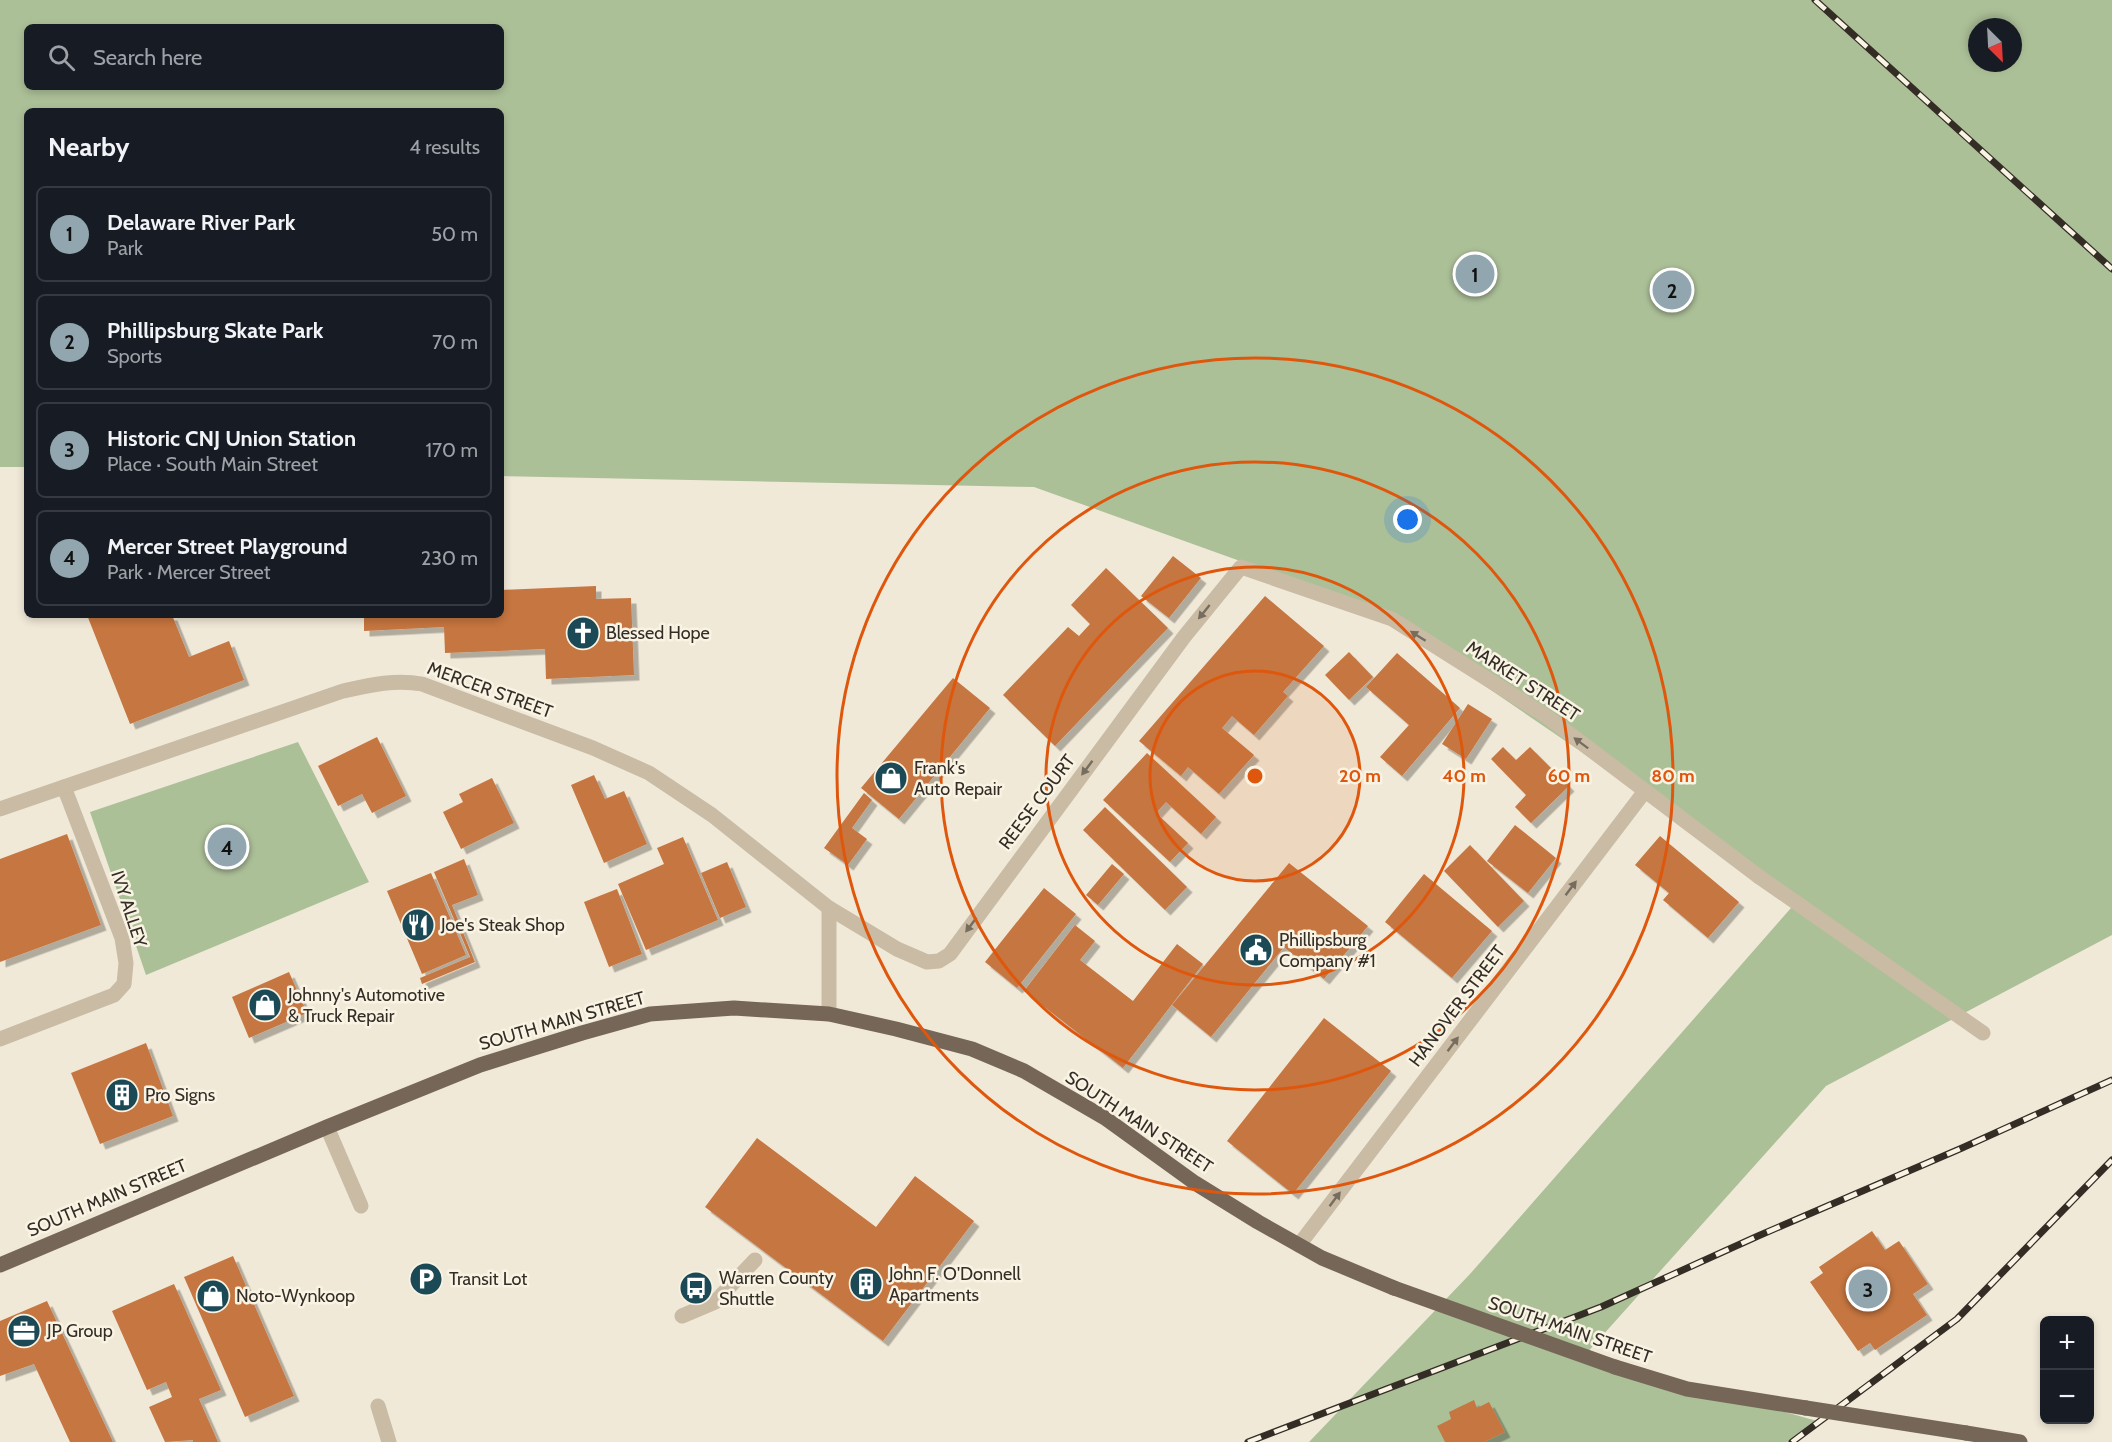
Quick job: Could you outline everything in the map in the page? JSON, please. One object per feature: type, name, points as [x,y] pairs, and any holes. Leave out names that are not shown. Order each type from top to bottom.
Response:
[{"type":"main road","name":"SOUTH MAIN STREET","points":[[0,1265],[480,1065],[582,1033],[650,1014],[734,1008],[829,1014],[972,1049],[1024,1071],[1106,1118],[1195,1183],[1258,1222],[1322,1258],[1394,1288],[1615,1367],[1687,1389],[2020,1442]]},
{"type":"street","name":"MARKET STREET","points":[[1241,567],[1392,619],[1546,716],[1758,876],[1983,1032]]},
{"type":"street","name":"REESE COURT","points":[[829,908],[897,949],[927,962],[939,961],[950,954],[1185,637],[1241,567]]},
{"type":"street","name":"MERCER STREET","points":[[0,809],[343,691],[374,684],[406,681],[422,684],[593,748],[649,774],[712,814],[829,908]]},
{"type":"street","name":"IVY ALLEY","points":[[0,1039],[114,995],[124,984],[126,963],[122,938],[64,787]]},
{"type":"street","name":"HANOVER STREET","points":[[1299,1245],[1645,791]]},
{"type":"street","points":[[829,908],[829,1014]]},
{"type":"street","points":[[327,1127],[362,1206]]},
{"type":"street","points":[[682,1316],[715,1302],[755,1260]]},
{"type":"street","points":[[378,1406],[389,1442]]},
{"type":"green space","points":[[0,0],[2112,0],[2112,935],[1826,1086],[1585,1355],[1817,1421],[1787,1442],[1309,1442],[1470,1274],[1798,900],[1371,608],[1034,487],[504,476],[504,108],[24,108],[24,467],[0,467]]},
{"type":"green space","points":[[298,742],[369,882],[146,975],[90,812]]},
{"type":"building","points":[[1173,556],[1201,578],[1169,618],[1141,596]]},
{"type":"building","points":[[1106,568],[1168,628],[1055,746],[1003,695],[1068,627],[1079,636],[1090,624],[1071,605]]},
{"type":"building","points":[[596,586],[596,599],[631,598],[634,675],[546,679],[545,649],[445,653],[444,627],[364,631],[364,618],[504,618],[504,590]]},
{"type":"building","points":[[1265,596],[1324,646],[1283,692],[1288,696],[1254,735],[1232,716],[1222,728],[1254,755],[1219,794],[1188,767],[1181,776],[1139,741]]},
{"type":"building","points":[[88,618],[173,618],[189,657],[229,641],[244,680],[130,724]]},
{"type":"building","points":[[1349,652],[1373,677],[1349,700],[1325,675]]},
{"type":"building","points":[[1397,653],[1460,708],[1402,776],[1380,757],[1409,725],[1366,687]]},
{"type":"building","points":[[953,678],[990,708],[899,819],[861,788]]},
{"type":"building","points":[[1468,704],[1492,719],[1466,759],[1442,744]]},
{"type":"building","points":[[377,737],[406,796],[372,813],[362,794],[338,806],[318,766]]},
{"type":"building","points":[[1503,747],[1516,760],[1530,747],[1569,786],[1531,823],[1515,807],[1526,795],[1491,759]]},
{"type":"building","points":[[1147,753],[1216,817],[1201,834],[1166,802],[1156,813],[1188,843],[1170,862],[1103,800]]},
{"type":"building","points":[[594,775],[605,799],[624,791],[647,844],[604,863],[571,785]]},
{"type":"building","points":[[492,778],[514,823],[461,849],[443,812],[463,802],[459,794]]},
{"type":"building","points":[[864,793],[872,800],[852,828],[867,839],[848,865],[824,848]]},
{"type":"building","points":[[1105,807],[1187,887],[1165,910],[1083,830]]},
{"type":"building","points":[[1515,825],[1556,858],[1528,893],[1487,861]]},
{"type":"building","points":[[67,834],[101,925],[0,962],[0,859]]},
{"type":"building","points":[[1660,836],[1739,902],[1708,938],[1663,900],[1669,893],[1635,865]]},
{"type":"building","points":[[683,837],[718,920],[646,950],[618,884],[664,864],[657,848]]},
{"type":"building","points":[[1470,845],[1524,901],[1498,927],[1444,871]]},
{"type":"building","points":[[464,859],[478,895],[452,905],[475,962],[422,984],[420,978],[470,957],[434,872]]},
{"type":"building","points":[[727,862],[746,907],[720,918],[701,873]]},
{"type":"building","points":[[1289,863],[1368,926],[1324,979],[1284,947],[1211,1037],[1172,1005]]},
{"type":"building","points":[[1112,864],[1124,874],[1098,905],[1086,895]]},
{"type":"building","points":[[431,873],[466,955],[422,974],[387,891]]},
{"type":"building","points":[[1424,874],[1492,931],[1452,978],[1385,922]]},
{"type":"building","points":[[1044,888],[1076,914],[1017,988],[985,962]]},
{"type":"building","points":[[617,889],[642,954],[609,967],[584,902]]},
{"type":"building","points":[[1075,925],[1095,941],[1080,960],[1133,1001],[1177,944],[1203,964],[1123,1068],[1024,991]]},
{"type":"building","points":[[289,972],[307,1013],[249,1038],[232,997]]},
{"type":"building","points":[[1324,1018],[1391,1071],[1293,1194],[1227,1141]]},
{"type":"building","name":"Pro Signs","points":[[146,1043],[173,1116],[100,1144],[71,1073]]},
{"type":"building","name":"John F. O'Donnell Apartments","points":[[757,1138],[876,1227],[915,1176],[974,1221],[883,1341],[705,1207]]},
{"type":"building","points":[[1872,1231],[1885,1250],[1899,1241],[1928,1284],[1913,1294],[1927,1315],[1875,1350],[1870,1343],[1858,1351],[1810,1282],[1823,1273],[1819,1267]]},
{"type":"building","points":[[233,1256],[294,1396],[245,1417],[184,1277]]},
{"type":"building","points":[[174,1284],[221,1390],[199,1399],[218,1442],[193,1442],[193,1440],[165,1442],[149,1407],[172,1397],[166,1382],[147,1390],[112,1311]]},
{"type":"building","points":[[47,1301],[113,1442],[70,1442],[34,1364],[0,1376],[0,1321]]},
{"type":"building","points":[[1474,1400],[1477,1408],[1489,1402],[1505,1432],[1484,1442],[1445,1442],[1437,1426],[1451,1419],[1449,1412]]},
{"type":"railway","points":[[1815,0],[2112,269]]},
{"type":"railway","points":[[1248,1442],[1601,1307],[2112,1080]]},
{"type":"railway","points":[[1792,1442],[1957,1319],[2112,1160]]},
{"type":"place","name":"Delaware River Park","points":[[1475,274]]},
{"type":"place","name":"Phillipsburg Skate Park","points":[[1672,290]]},
{"type":"place","name":"Blessed Hope","points":[[583,633]]},
{"type":"place","name":"Frank's Auto Repair","points":[[891,778]]},
{"type":"place","name":"Mercer Street Playground","points":[[227,847]]},
{"type":"place","name":"Joe's Steak Shop","points":[[418,925]]},
{"type":"place","name":"Phillipsburg Company #1","points":[[1256,950]]},
{"type":"place","name":"Johnny's Automotive & Truck Repair","points":[[265,1005]]},
{"type":"place","name":"Pro Signs","points":[[122,1095]]},
{"type":"place","name":"Transit Lot","points":[[426,1279]]},
{"type":"place","name":"John F. O'Donnell Apartments","points":[[866,1284]]},
{"type":"place","name":"Warren County Shuttle","points":[[696,1288]]},
{"type":"place","name":"Historic CNJ Union Station","points":[[1868,1289]]},
{"type":"place","name":"Noto-Wynkoop","points":[[213,1296]]},
{"type":"place","name":"JP Group","points":[[24,1331]]}]
